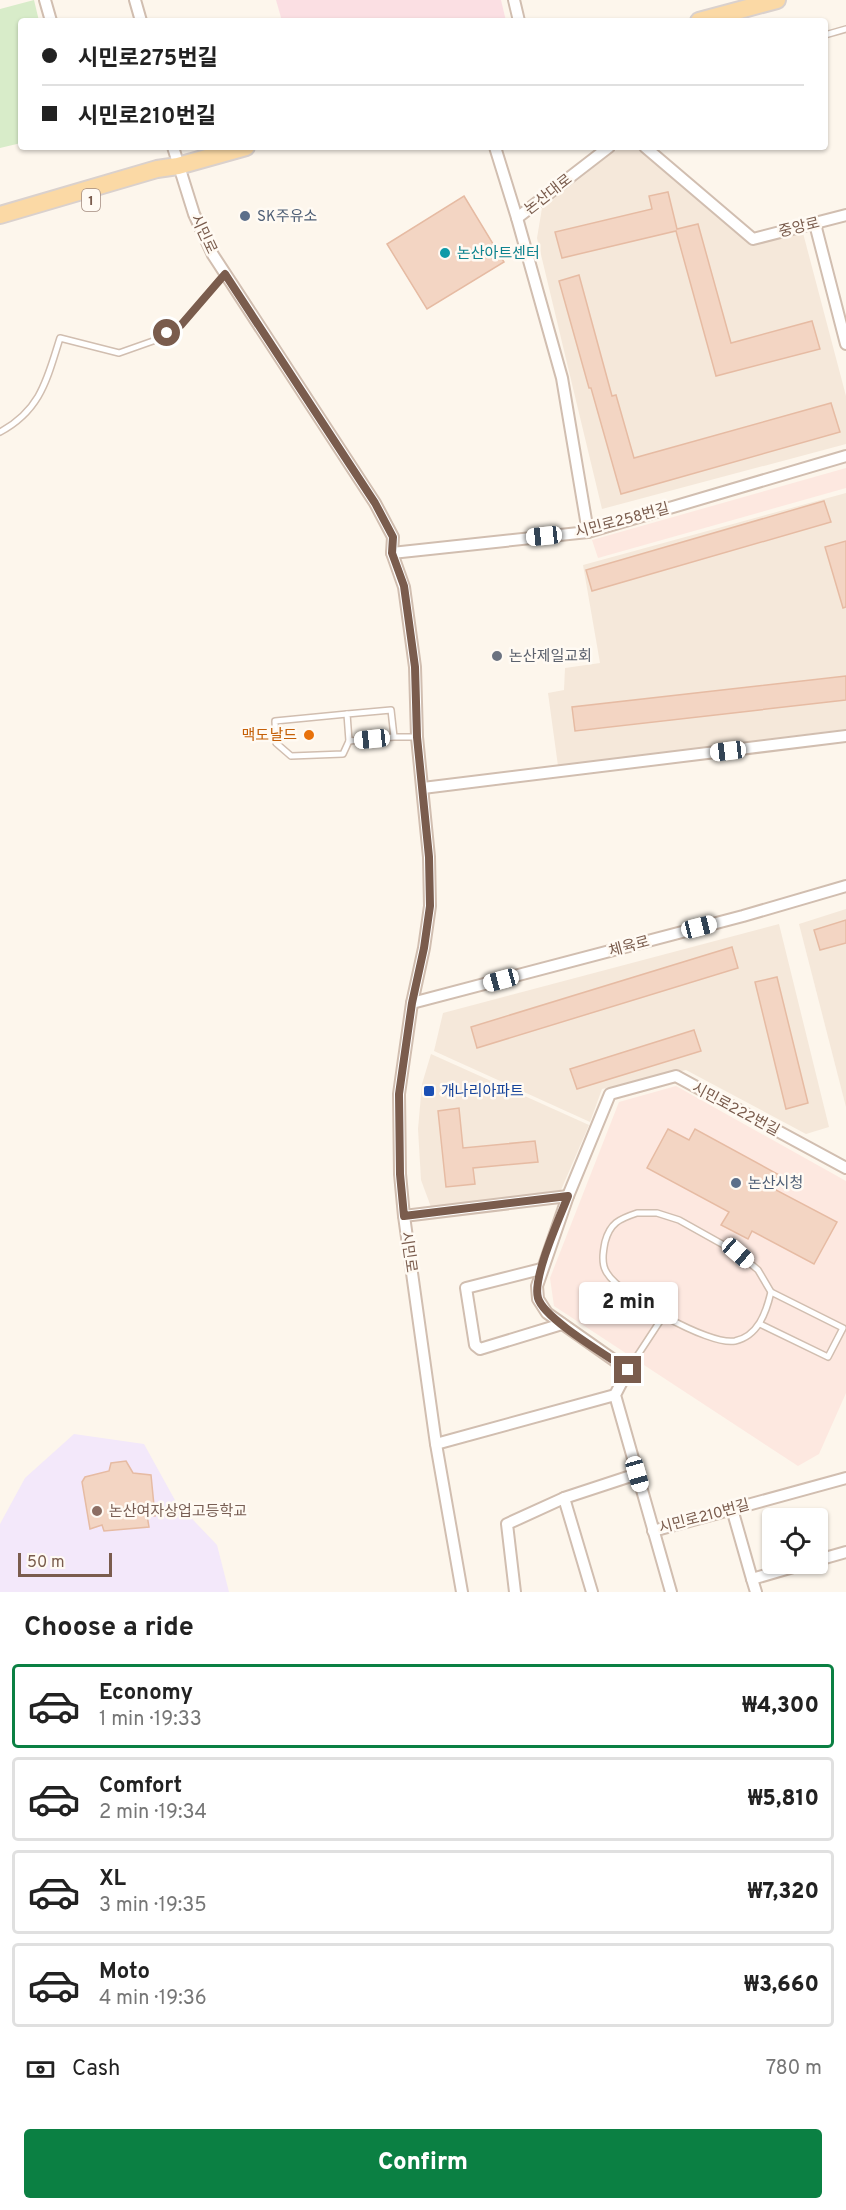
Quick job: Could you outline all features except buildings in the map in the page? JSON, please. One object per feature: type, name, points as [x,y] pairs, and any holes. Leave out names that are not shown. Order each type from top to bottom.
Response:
[{"type":"main road","points":[[710,18],[777,0]]},
{"type":"main road","name":"1","points":[[0,215],[157,169],[178,166],[235,150]]},
{"type":"main road","name":"1","points":[[0,226],[159,179],[178,166]]},
{"type":"street","points":[[45,0],[50,18]]},
{"type":"street","points":[[135,0],[140,18]]},
{"type":"street","points":[[514,0],[518,18]]},
{"type":"street","name":"시민로","points":[[174,150],[194,214],[213,255],[375,503],[393,537],[392,553],[404,586],[415,667],[417,737],[429,857],[430,906],[412,1003],[399,1094],[400,1174],[436,1444],[462,1592]]},
{"type":"street","name":"논산대로","points":[[496,150],[517,218],[605,150]]},
{"type":"street","name":"중앙로","points":[[649,150],[753,239],[846,215]]},
{"type":"street","points":[[517,218],[562,378],[588,532]]},
{"type":"street","points":[[815,224],[846,344]]},
{"type":"street","name":"시민로258번길","points":[[392,553],[588,532],[846,456]]},
{"type":"street","points":[[423,788],[846,736]]},
{"type":"street","name":"체육로","points":[[412,1003],[743,916],[846,886]]},
{"type":"street","name":"시민로222번길","points":[[568,1196],[610,1094],[676,1076],[846,1168]]},
{"type":"street","points":[[404,1216],[568,1196],[541,1269],[537,1286],[538,1299],[547,1313],[628,1370],[615,1395],[436,1444]]},
{"type":"street","points":[[541,1269],[466,1288],[475,1345],[480,1349],[562,1324]]},
{"type":"street","name":"시민로210번길","points":[[615,1395],[653,1531],[846,1478]]},
{"type":"street","points":[[515,1592],[507,1524],[564,1498],[637,1474]]},
{"type":"street","points":[[564,1498],[592,1592]]},
{"type":"street","points":[[732,1509],[756,1592]]},
{"type":"street","points":[[653,1531],[671,1592]]},
{"type":"street","points":[[828,1557],[846,1552]]},
{"type":"street","points":[[752,1579],[769,1574]]},
{"type":"lane","points":[[828,33],[846,29]]},
{"type":"lane","points":[[0,432],[12,426],[28,412],[45,386],[60,338],[119,353],[153,341],[181,325],[225,274]]},
{"type":"lane","points":[[347,714],[350,741],[342,754],[291,756],[276,743],[275,721],[347,714],[391,710],[393,737]]},
{"type":"lane","points":[[350,741],[417,737]]},
{"type":"lane","points":[[760,1324],[828,1357],[843,1328],[771,1292],[758,1270],[738,1253],[679,1220],[657,1213],[637,1213],[619,1219],[608,1233],[602,1255],[607,1273],[622,1289],[686,1328],[711,1338],[734,1341],[751,1334],[760,1324],[771,1292]]},
{"type":"lane","points":[[628,1370],[663,1315]]},
{"type":"shaded area","points":[[276,0],[501,0],[505,18],[281,18]]},
{"type":"shaded area","points":[[616,150],[639,150],[752,244],[803,233],[846,396],[846,444],[602,509],[537,238],[542,208]]},
{"type":"shaded area","points":[[846,468],[846,488],[598,558],[592,540]]},
{"type":"shaded area","points":[[846,493],[846,729],[558,766],[548,693],[564,690],[565,668],[600,663],[583,565]]},
{"type":"shaded area","points":[[846,909],[846,1107],[799,924]]},
{"type":"shaded area","points":[[779,924],[829,1127],[806,1134],[686,1070],[602,1089],[590,1122],[434,1051],[443,1013]]},
{"type":"shaded area","name":"개나리아파트","points":[[431,1054],[589,1125],[561,1190],[431,1207],[421,1180],[418,1129],[422,1084]]},
{"type":"shaded area","points":[[676,1086],[846,1181],[846,1393],[819,1454],[798,1466],[554,1306],[550,1278],[619,1102]]},
{"type":"shaded area","name":"논산여자상업고등학교","points":[[74,1434],[144,1444],[176,1502],[217,1545],[229,1592],[0,1592],[0,1524],[25,1478]]},
{"type":"green space","points":[[34,0],[38,18],[18,18],[18,144],[0,148],[0,9]]},
{"type":"place","name":"SK주유소","points":[[245,216]]},
{"type":"place","name":"논산아트센터","points":[[445,253]]},
{"type":"place","name":"논산제일교회","points":[[497,656]]},
{"type":"place","name":"맥도날드","points":[[309,735]]},
{"type":"place","name":"개나리아파트","points":[[429,1091]]},
{"type":"place","name":"논산시청","points":[[736,1183]]},
{"type":"place","name":"논산여자상업고등학교","points":[[97,1511]]},
{"type":"route","points":[[167,333],[181,325],[225,274],[308,404],[353,468],[393,537],[392,553],[404,586],[415,667],[417,737],[429,857],[430,906],[402,1062],[399,1094],[398,1126],[404,1216],[568,1196],[541,1269],[537,1286],[538,1299],[547,1313],[628,1370]]}]
